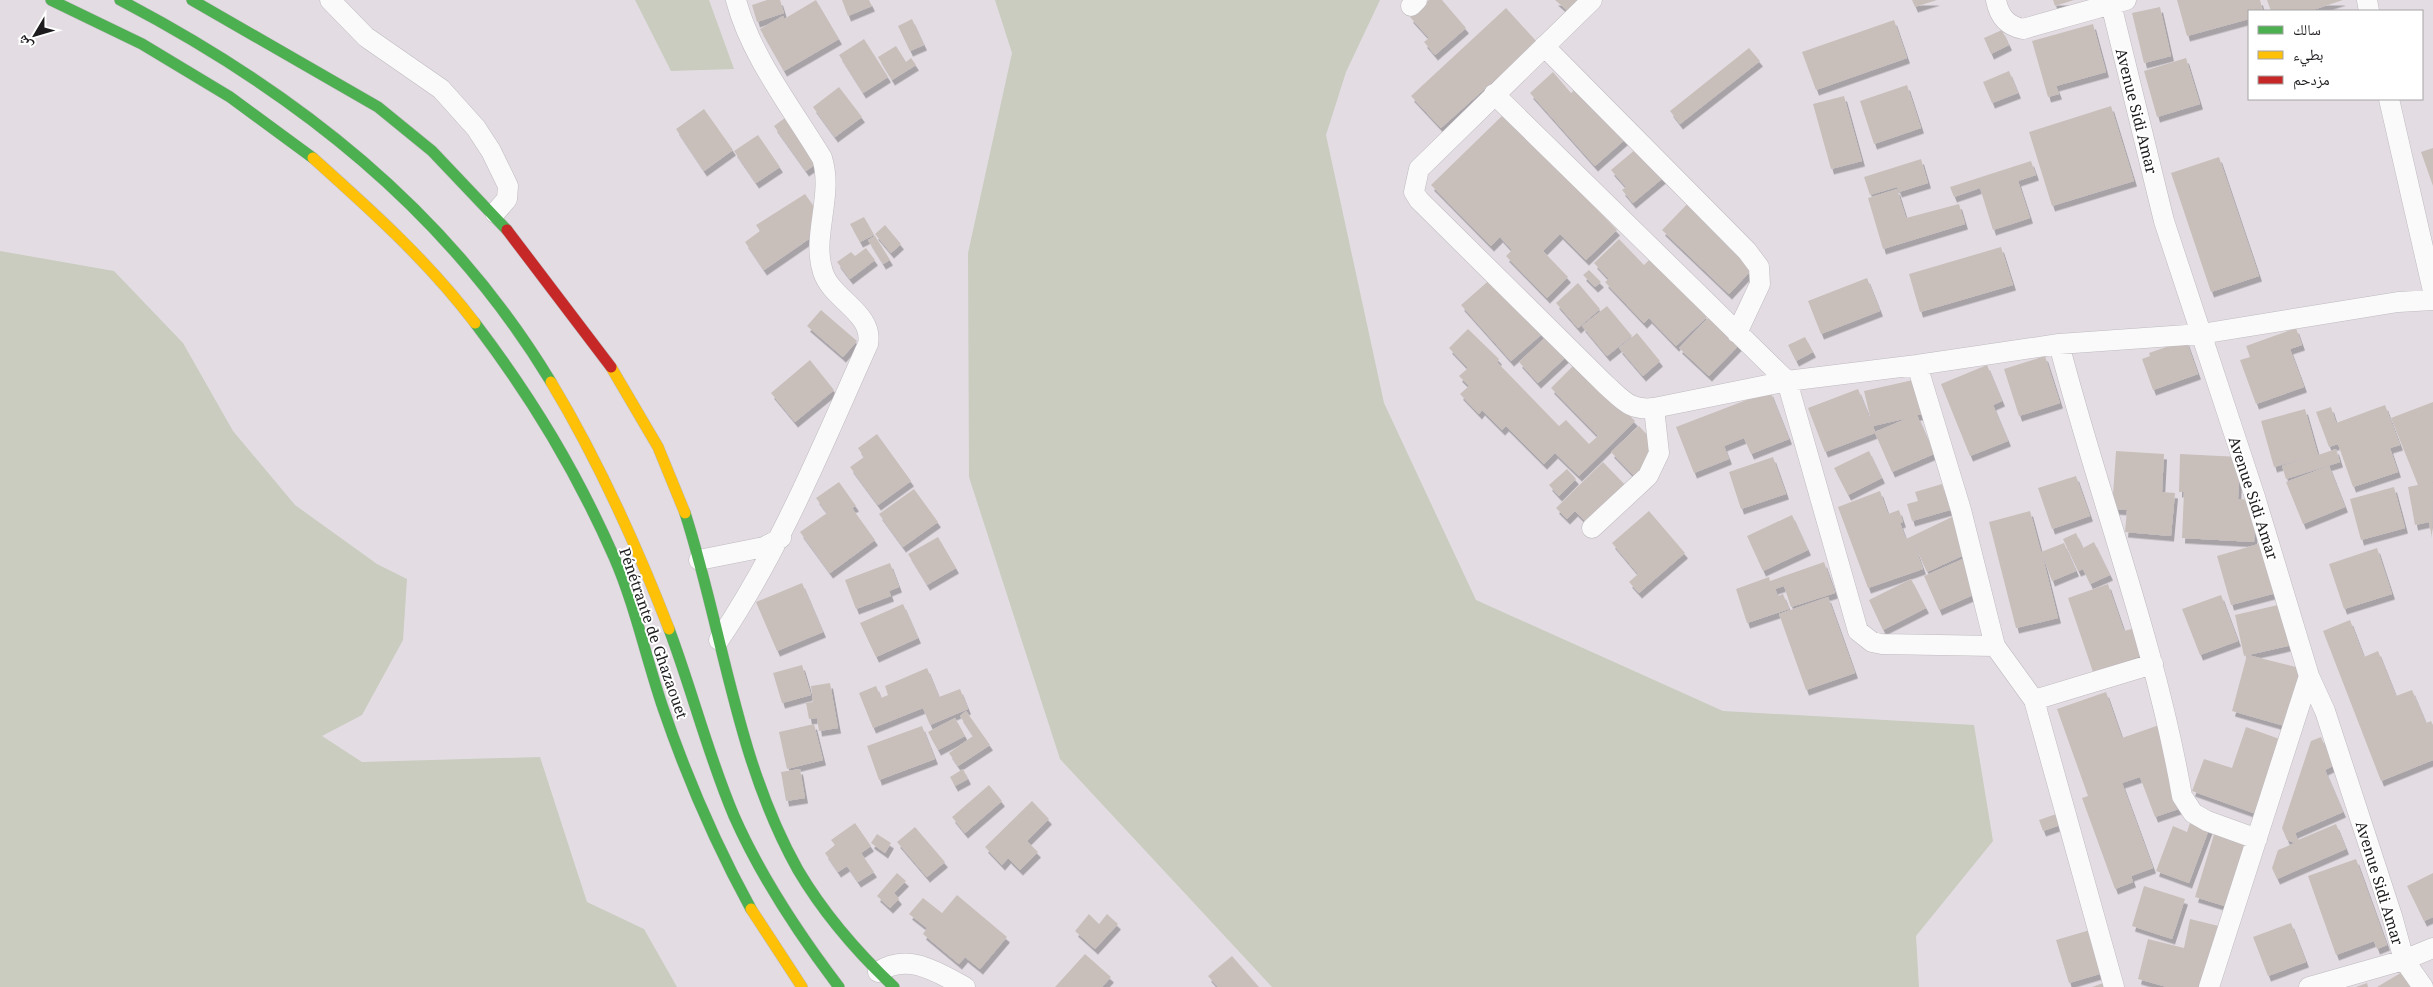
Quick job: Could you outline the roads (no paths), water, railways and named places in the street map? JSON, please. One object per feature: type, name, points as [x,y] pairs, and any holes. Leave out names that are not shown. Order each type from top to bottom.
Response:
[{"type":"main road","name":"Pénétrante de Ghazaouet","points":[[51,0],[162,56],[263,121],[311,157],[393,228],[439,278],[488,337],[546,423],[595,514],[631,603],[672,733],[713,833],[755,918],[802,987]]},
{"type":"main road","name":"Pénétrante de Ghazaouet","points":[[120,0],[178,30],[227,60],[292,104],[346,146],[417,212],[484,287],[515,327],[543,369],[573,422],[627,530],[676,649],[719,778],[752,853],[793,924],[839,987]]},
{"type":"main road","points":[[192,0],[378,106],[438,156],[495,213],[601,351],[632,397],[673,479],[699,560],[740,720],[776,827],[826,913],[846,939],[894,987]]},
{"type":"street","points":[[330,0],[366,37],[441,90],[476,128],[491,151],[508,186],[504,204],[495,213]]},
{"type":"street","points":[[719,640],[757,581],[781,538],[868,344],[870,335],[862,318],[840,298],[823,273],[821,244],[826,170],[822,158],[758,54],[740,16],[736,0]]},
{"type":"street","points":[[1592,0],[1419,169],[1414,192],[1419,200],[1606,385],[1632,407],[1642,409],[1654,408],[1787,381],[1917,365],[2059,344],[2201,334],[2398,302],[2433,300]]},
{"type":"street","points":[[1996,0],[1998,10],[2006,22],[2012,27],[2023,29],[2116,1]]},
{"type":"street","name":"Avenue Sidi Amar","points":[[2116,1],[2164,221],[2255,497],[2310,676],[2325,711],[2392,916],[2404,960],[2423,987]]},
{"type":"street","points":[[1544,46],[1747,251],[1759,267],[1760,284],[1737,333]]},
{"type":"street","points":[[1494,94],[1787,381],[1858,631],[1872,642],[1882,644],[1995,646]]},
{"type":"street","points":[[2389,100],[2433,291]]},
{"type":"street","points":[[2059,344],[2074,403],[2153,664],[2182,796],[2193,813],[2207,821],[2257,839]]},
{"type":"street","points":[[1917,365],[1961,510],[1995,646],[2034,700],[2114,987]]},
{"type":"street","points":[[1592,528],[1648,476],[1659,452],[1654,408]]},
{"type":"street","points":[[699,560],[764,547],[781,538]]},
{"type":"street","points":[[2034,700],[2153,664]]},
{"type":"street","points":[[2209,987],[2310,676]]},
{"type":"street","points":[[2310,987],[2404,960],[2433,948]]},
{"type":"street","points":[[878,972],[892,964],[909,962],[965,987]]}]
